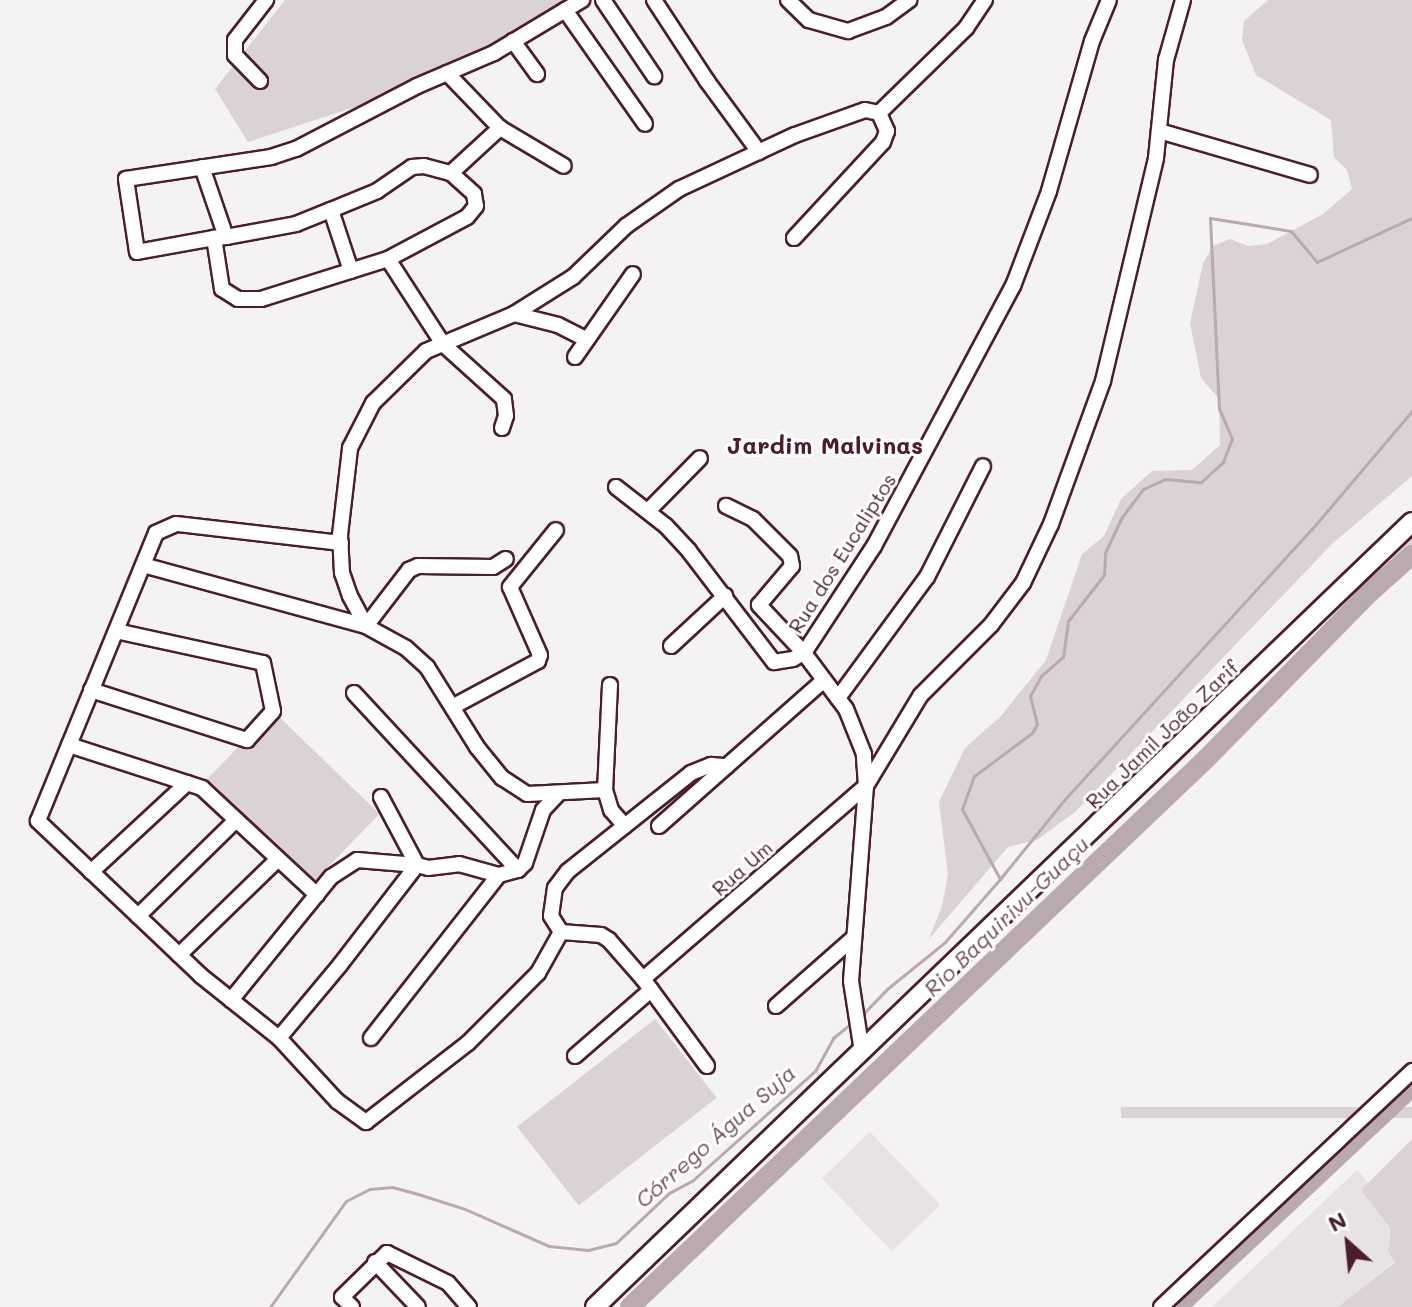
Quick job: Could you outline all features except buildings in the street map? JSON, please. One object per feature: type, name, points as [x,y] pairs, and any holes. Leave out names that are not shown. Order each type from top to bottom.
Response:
[{"type":"main road","name":"Rua Jamil João Zarif","points":[[595,1307],[1412,522]]},
{"type":"street","points":[[260,81],[235,55],[235,40],[266,0]]},
{"type":"street","points":[[202,167],[220,238],[222,289],[238,299],[261,299],[388,259],[467,217],[476,206],[474,194],[451,173],[424,166],[412,167],[377,191],[296,224],[220,238],[137,252],[126,179],[296,149],[513,41],[582,0]]},
{"type":"street","points":[[603,0],[654,76]]},
{"type":"street","points":[[654,0],[707,81],[759,152]]},
{"type":"street","points":[[788,0],[809,20],[848,31],[886,17],[909,0]]},
{"type":"street","points":[[879,113],[966,28],[985,0]]},
{"type":"street","name":"Rua dos Eucaliptos","points":[[862,1052],[852,1006],[853,938],[866,786],[859,737],[838,698],[804,653],[874,546],[1013,286],[1049,191],[1092,41],[1109,0]]},
{"type":"street","points":[[866,786],[921,695],[1011,600],[1045,538],[1103,381],[1153,172],[1166,60],[1183,0]]},
{"type":"street","points":[[565,10],[645,124]]},
{"type":"street","points":[[513,41],[537,74]]},
{"type":"street","points":[[447,73],[500,128],[564,166]]},
{"type":"street","points":[[366,626],[342,573],[341,543],[350,448],[358,427],[373,403],[396,377],[426,351],[514,314],[573,277],[626,226],[679,189],[759,152],[865,110],[879,113]]},
{"type":"street","points":[[794,238],[883,142],[887,131],[879,113]]},
{"type":"street","points":[[451,173],[500,128]]},
{"type":"street","points":[[1159,131],[1310,175]]},
{"type":"street","points":[[331,210],[351,271]]},
{"type":"street","points":[[388,259],[443,344],[504,399],[506,416],[502,428]]},
{"type":"street","points":[[575,357],[633,274]]},
{"type":"street","points":[[514,314],[558,325],[586,339]]},
{"type":"street","points":[[648,511],[700,458]]},
{"type":"street","points":[[838,698],[927,577],[983,466]]},
{"type":"street","points":[[616,487],[648,511],[689,551],[774,662],[781,663],[804,653],[759,605],[792,566],[790,556],[753,519],[726,506]]},
{"type":"street","points":[[341,543],[176,524],[156,533],[38,821],[179,955],[279,1038],[337,1101],[366,1122],[468,1043],[538,973],[561,932]]},
{"type":"street","points":[[454,706],[538,661],[540,655],[510,587],[556,530]]},
{"type":"street","points":[[366,626],[409,570],[418,566],[493,567],[506,559]]},
{"type":"street","points":[[143,565],[366,626],[406,648],[427,667],[477,747],[502,778],[527,794],[605,790]]},
{"type":"street","points":[[671,646],[725,596]]},
{"type":"street","points":[[91,690],[247,740],[273,711],[263,663],[116,631]]},
{"type":"street","points":[[659,826],[824,680]]},
{"type":"street","points":[[610,685],[605,790],[611,810],[625,826]]},
{"type":"street","points":[[354,693],[518,870]]},
{"type":"street","points":[[69,745],[202,788],[317,895]]},
{"type":"street","points":[[561,932],[551,916],[555,888],[568,871],[691,773],[711,765],[727,766]]},
{"type":"street","points":[[91,872],[187,783]]},
{"type":"street","name":"Rua Um","points":[[575,1056],[647,985],[866,786]]},
{"type":"street","points":[[231,1000],[331,877],[357,860],[428,868],[459,864],[499,875],[518,870],[528,856],[543,810],[558,794]]},
{"type":"street","points":[[381,797],[417,865]]},
{"type":"street","points":[[138,916],[236,820]]},
{"type":"street","points":[[179,955],[277,860]]},
{"type":"street","points":[[279,1038],[417,865]]},
{"type":"street","points":[[371,1038],[499,875]]},
{"type":"street","points":[[561,932],[601,935],[609,940],[707,1066]]},
{"type":"street","points":[[776,1006],[853,938]]},
{"type":"street","points":[[1161,1307],[1412,1071]]},
{"type":"street","points":[[343,1304],[375,1262],[387,1253],[448,1283],[469,1307]]},
{"type":"street","points":[[375,1262],[418,1307]]},
{"type":"shaded area","points":[[285,0],[582,0],[407,90],[248,142],[215,89]]},
{"type":"shaded area","points":[[1268,0],[1412,0],[1412,476],[1332,544],[1075,812],[1037,840],[1008,847],[929,939],[942,906],[948,875],[939,802],[965,748],[1001,716],[1046,660],[1082,554],[1104,536],[1121,499],[1152,471],[1192,470],[1220,445],[1219,399],[1201,378],[1190,323],[1203,263],[1213,246],[1230,239],[1248,246],[1267,244],[1323,214],[1352,189],[1347,170],[1334,157],[1331,120],[1256,75],[1242,40],[1244,21]]},
{"type":"shaded area","points":[[1412,535],[1412,545],[1334,620],[1298,664],[1263,698],[1257,697]]},
{"type":"shaded area","points":[[273,711],[379,814],[307,889],[200,787]]},
{"type":"shaded area","points":[[655,1019],[717,1098],[579,1206],[517,1127]]},
{"type":"shaded area","points":[[1121,1107],[1412,1107],[1412,1118],[1121,1118]]},
{"type":"shaded area","points":[[870,1132],[940,1205],[892,1251],[822,1179]]},
{"type":"shaded area","points":[[1412,1139],[1412,1307],[1338,1307],[1395,1262],[1388,1252],[1391,1229],[1361,1190]]},
{"type":"shaded area","points":[[1357,1170],[1370,1185],[1394,1227],[1397,1259],[1339,1307],[1212,1307]]},
{"type":"waterway","name":"Córrego Água Suja","points":[[862,1015],[887,989],[945,942],[1000,879],[962,809],[974,776],[1032,733],[1037,724],[1030,696],[1041,676],[1063,657],[1068,621],[1104,575],[1105,553],[1122,517],[1143,489],[1165,479],[1201,482],[1223,462],[1232,439],[1219,409],[1210,218],[1291,231],[1317,262],[1412,218]]},
{"type":"waterway","points":[[1000,879],[1065,799],[1311,530],[1412,411]]},
{"type":"waterway","name":"Rio Baquirivu-Guaçu","points":[[630,1307],[1206,759],[1368,594],[1412,555]]},
{"type":"waterway","name":"Córrego Água Suja","points":[[270,1307],[346,1201],[370,1189],[392,1187],[418,1194],[465,1209],[549,1246],[588,1250],[616,1243],[669,1193],[693,1180],[815,1071],[833,1038],[853,1022]]},
{"type":"waterway","points":[[1183,1307],[1412,1092]]},
{"type":"district","name":"Jardim Malvinas","points":[[825,445]]}]
